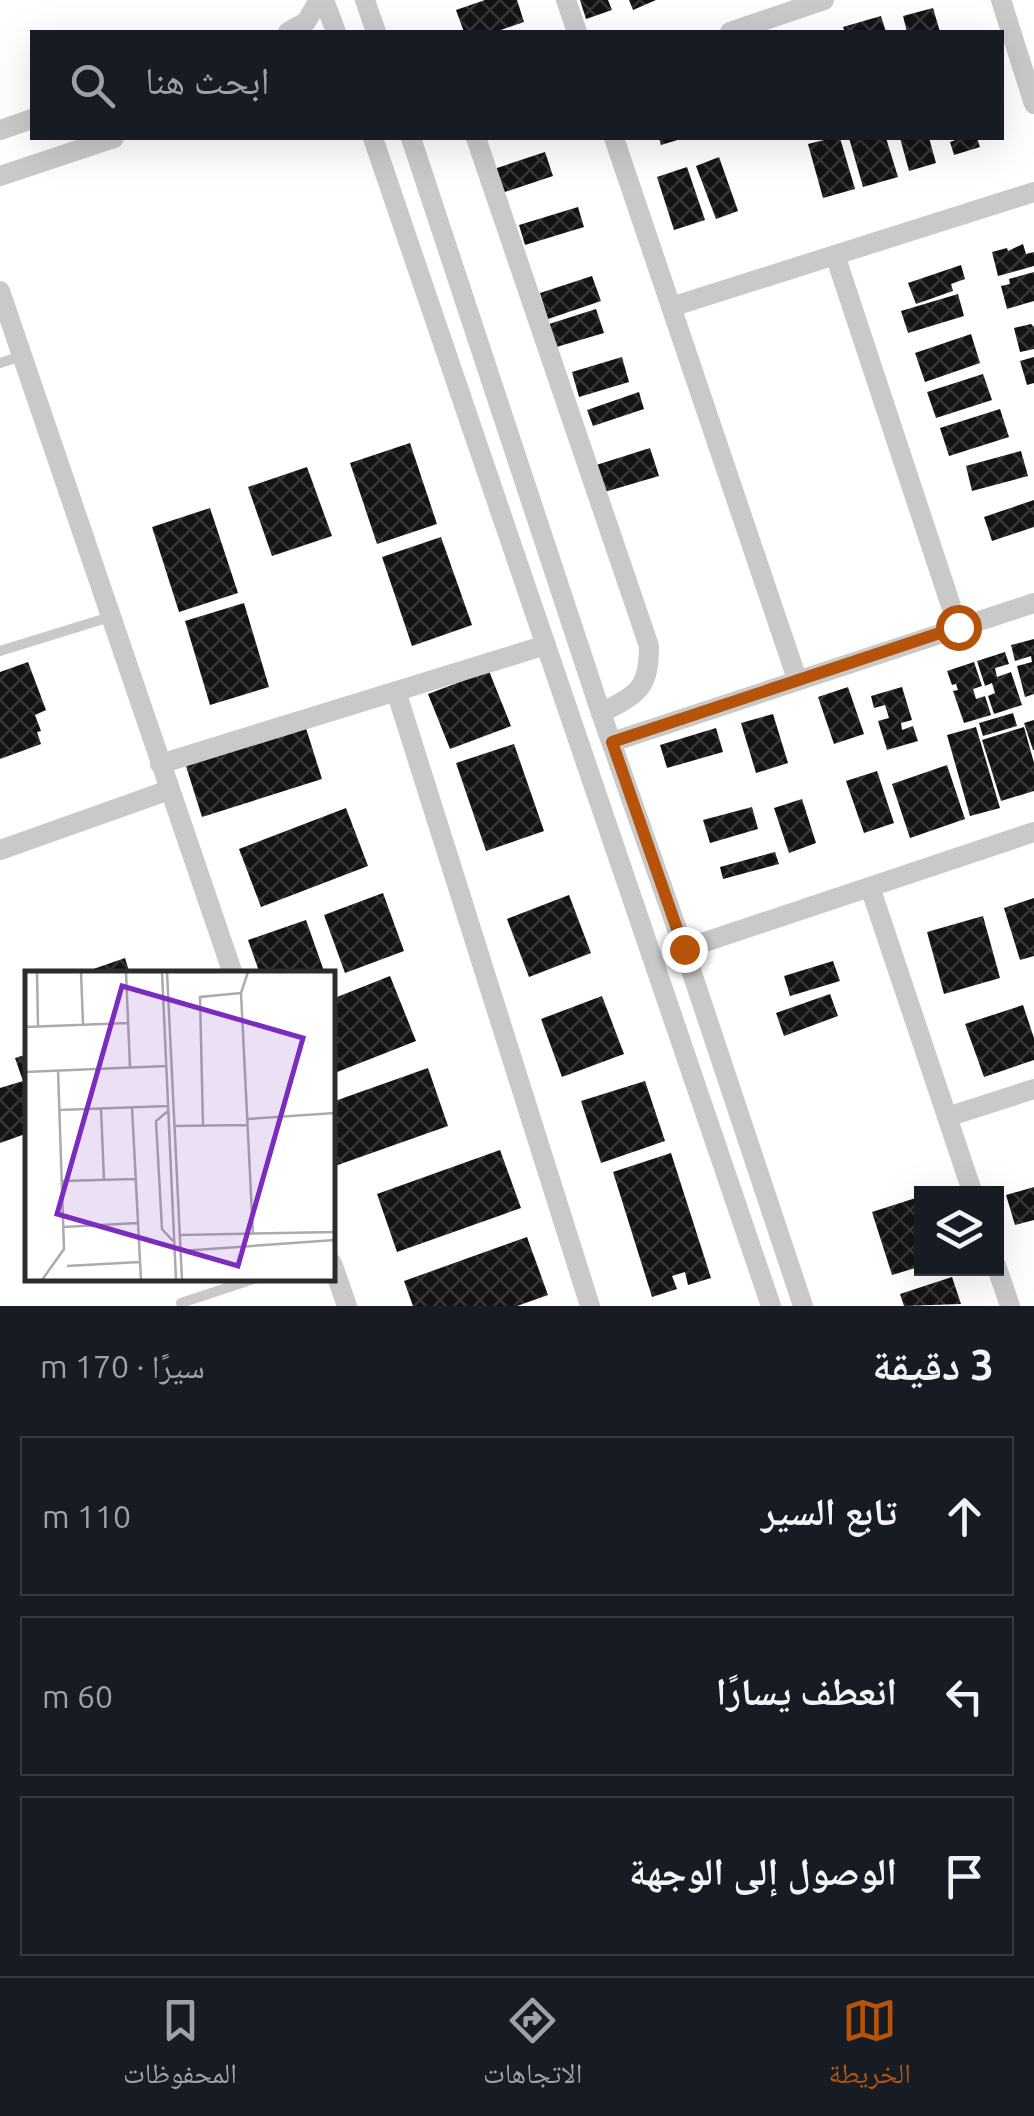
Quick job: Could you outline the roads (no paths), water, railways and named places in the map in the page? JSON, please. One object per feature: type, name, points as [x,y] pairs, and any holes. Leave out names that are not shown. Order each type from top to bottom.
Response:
[{"type":"street","points":[[292,30],[306,22],[322,0]]},
{"type":"street","points":[[322,0],[335,30]]},
{"type":"street","points":[[364,0],[375,30]]},
{"type":"street","points":[[566,0],[576,30]]},
{"type":"street","points":[[736,30],[824,0]]},
{"type":"street","points":[[1001,0],[1034,104]]},
{"type":"street","points":[[0,130],[30,120]]},
{"type":"street","points":[[0,176],[108,140]]},
{"type":"street","points":[[374,140],[771,1306]]},
{"type":"street","points":[[412,140],[803,1306]]},
{"type":"street","points":[[477,140],[650,646],[649,672],[636,695],[602,713]]},
{"type":"street","points":[[615,140],[798,679]]},
{"type":"street","points":[[671,307],[1034,192]]},
{"type":"street","points":[[835,255],[958,627]]},
{"type":"street","points":[[0,291],[231,971]]},
{"type":"street","points":[[516,554],[546,544]]},
{"type":"street","points":[[612,742],[1034,602]]},
{"type":"street","points":[[160,764],[546,645]]},
{"type":"street","points":[[396,692],[590,1306]]},
{"type":"street","points":[[0,850],[169,790]]},
{"type":"street","points":[[684,949],[1034,832]]},
{"type":"street","points":[[870,887],[970,1186]]},
{"type":"street","points":[[947,1118],[1034,1089]]},
{"type":"street","points":[[335,1272],[347,1306]]},
{"type":"street","points":[[1000,1276],[1010,1306]]},
{"type":"lane","points":[[0,363],[22,356]]},
{"type":"lane","points":[[0,651],[110,617]]},
{"type":"lane","points":[[182,1302],[248,1281]]}]
